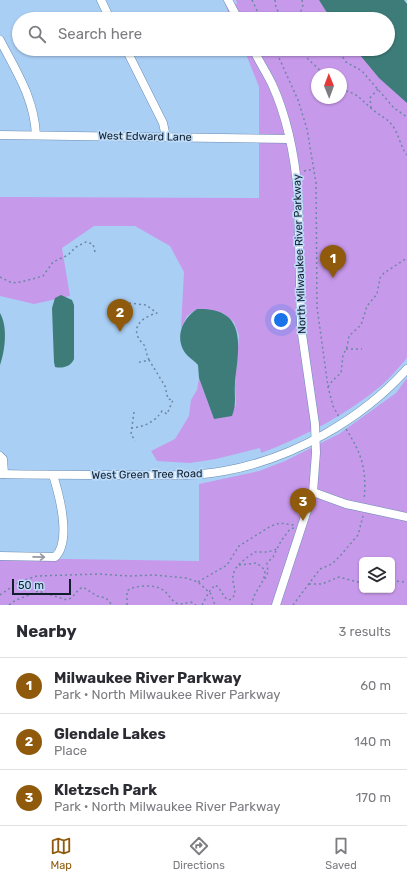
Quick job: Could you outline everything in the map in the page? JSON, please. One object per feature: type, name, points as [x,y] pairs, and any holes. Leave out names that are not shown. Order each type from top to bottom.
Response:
[{"type":"street","points":[[101,0],[107,12]]},
{"type":"street","points":[[228,0],[234,12]]},
{"type":"street","points":[[0,40],[30,99],[35,120],[36,135]]},
{"type":"street","points":[[130,56],[163,123],[166,136]]},
{"type":"street","name":"North Milwaukee River Parkway","points":[[257,56],[272,85],[289,139],[296,172],[298,194],[300,327],[316,438],[312,492],[276,605]]},
{"type":"street","name":"West Edward Lane","points":[[0,135],[166,136],[289,139]]},
{"type":"street","name":"West Green Tree Road","points":[[2,474],[169,476],[211,473],[256,464],[293,450],[343,423],[380,394],[407,369]]},
{"type":"street","points":[[0,456],[3,459],[2,474]]},
{"type":"street","points":[[0,556],[55,557],[60,552],[63,541],[61,502],[53,475]]},
{"type":"street","points":[[312,492],[346,504],[407,517]]},
{"type":"path","points":[[252,0],[258,12]]},
{"type":"path","points":[[275,0],[278,12]]},
{"type":"path","points":[[301,12],[304,6],[302,0]]},
{"type":"path","points":[[278,56],[298,100],[308,129],[317,202],[317,307],[328,387],[333,406],[338,416]]},
{"type":"path","points":[[306,56],[318,68]]},
{"type":"path","points":[[340,56],[353,67],[362,71],[394,108],[407,117]]},
{"type":"path","points":[[371,108],[370,98],[378,89]]},
{"type":"path","points":[[347,91],[357,95],[393,126],[407,155]]},
{"type":"path","points":[[296,172],[314,169]]},
{"type":"path","points":[[0,277],[12,283],[44,276],[53,262],[68,255],[76,247],[86,242],[93,244],[95,252]]},
{"type":"path","points":[[328,387],[341,373],[342,355],[346,349],[349,336],[362,325],[367,306],[377,294],[380,278],[384,273],[396,267],[406,259],[407,255]]},
{"type":"path","points":[[130,303],[146,305],[157,313],[145,317],[139,324],[137,330],[138,338],[144,345],[149,360],[166,386],[168,399],[173,400],[167,414],[162,411],[157,418],[147,425],[131,428]]},
{"type":"path","points":[[346,349],[362,349]]},
{"type":"path","points":[[136,363],[149,360]]},
{"type":"path","points":[[134,412],[131,434],[135,441]]},
{"type":"path","points":[[348,430],[364,464],[366,484],[364,504]]},
{"type":"path","points":[[293,605],[320,569],[332,564],[358,535],[363,514]]},
{"type":"path","points":[[198,582],[227,565],[239,546],[271,526],[280,523],[302,527]]},
{"type":"path","points":[[252,605],[255,592],[265,579],[268,572],[267,563],[273,557],[290,529],[302,527]]},
{"type":"path","points":[[202,605],[209,592],[215,585],[218,587],[223,597],[228,600],[232,599],[235,594],[233,574],[237,566],[255,552],[268,552],[277,549]]},
{"type":"path","points":[[237,566],[257,563],[264,570],[265,579]]},
{"type":"path","points":[[0,595],[19,582],[37,576],[99,574],[129,576],[156,575],[186,578],[198,582],[214,598],[216,605]]},
{"type":"path","points":[[309,584],[322,584],[339,577],[359,581]]},
{"type":"path","points":[[395,581],[407,582]]},
{"type":"path","points":[[8,605],[20,597],[28,597],[38,591],[68,600],[73,598],[77,590],[84,587],[89,589],[97,596],[106,598],[112,605]]},
{"type":"path","points":[[127,605],[127,591],[131,587],[157,587],[163,590],[175,603],[181,605],[191,602],[196,605]]},
{"type":"shaded area","points":[[236,0],[370,0],[378,12],[228,12],[225,4],[237,4]]},
{"type":"shaded area","points":[[319,0],[404,0],[407,4],[407,103],[379,78],[361,56],[395,56],[395,12],[327,12]]},
{"type":"shaded area","points":[[407,47],[407,358],[382,385],[354,406],[309,432],[277,447],[261,453],[260,448],[216,459],[190,463],[157,461],[151,451],[175,439],[189,416],[191,400],[197,390],[199,378],[214,419],[236,405],[235,385],[239,336],[234,322],[223,313],[197,309],[187,316],[181,329],[184,272],[170,246],[135,226],[94,226],[62,248],[70,296],[34,304],[0,296],[0,197],[259,198],[259,87],[247,56],[395,56],[395,48]]},
{"type":"shaded area","points":[[61,295],[72,300],[74,305],[74,359],[69,365],[58,368],[55,367],[54,362],[52,308],[55,298]]},
{"type":"shaded area","points":[[197,309],[213,310],[225,315],[232,322],[237,332],[238,356],[235,383],[235,403],[232,416],[214,419],[199,378],[198,365],[182,348],[180,335],[181,329],[187,318]]},
{"type":"shaded area","points":[[0,313],[3,319],[5,339],[0,365]]},
{"type":"shaded area","points":[[407,378],[407,605],[0,605],[0,558],[199,561],[199,484],[259,471],[285,461],[339,434],[396,393]]},
{"type":"place","name":"Milwaukee River Parkway","points":[[333,278]]},
{"type":"place","name":"Glendale Lakes","points":[[120,332]]},
{"type":"place","name":"Kletzsch Park","points":[[303,521]]}]
